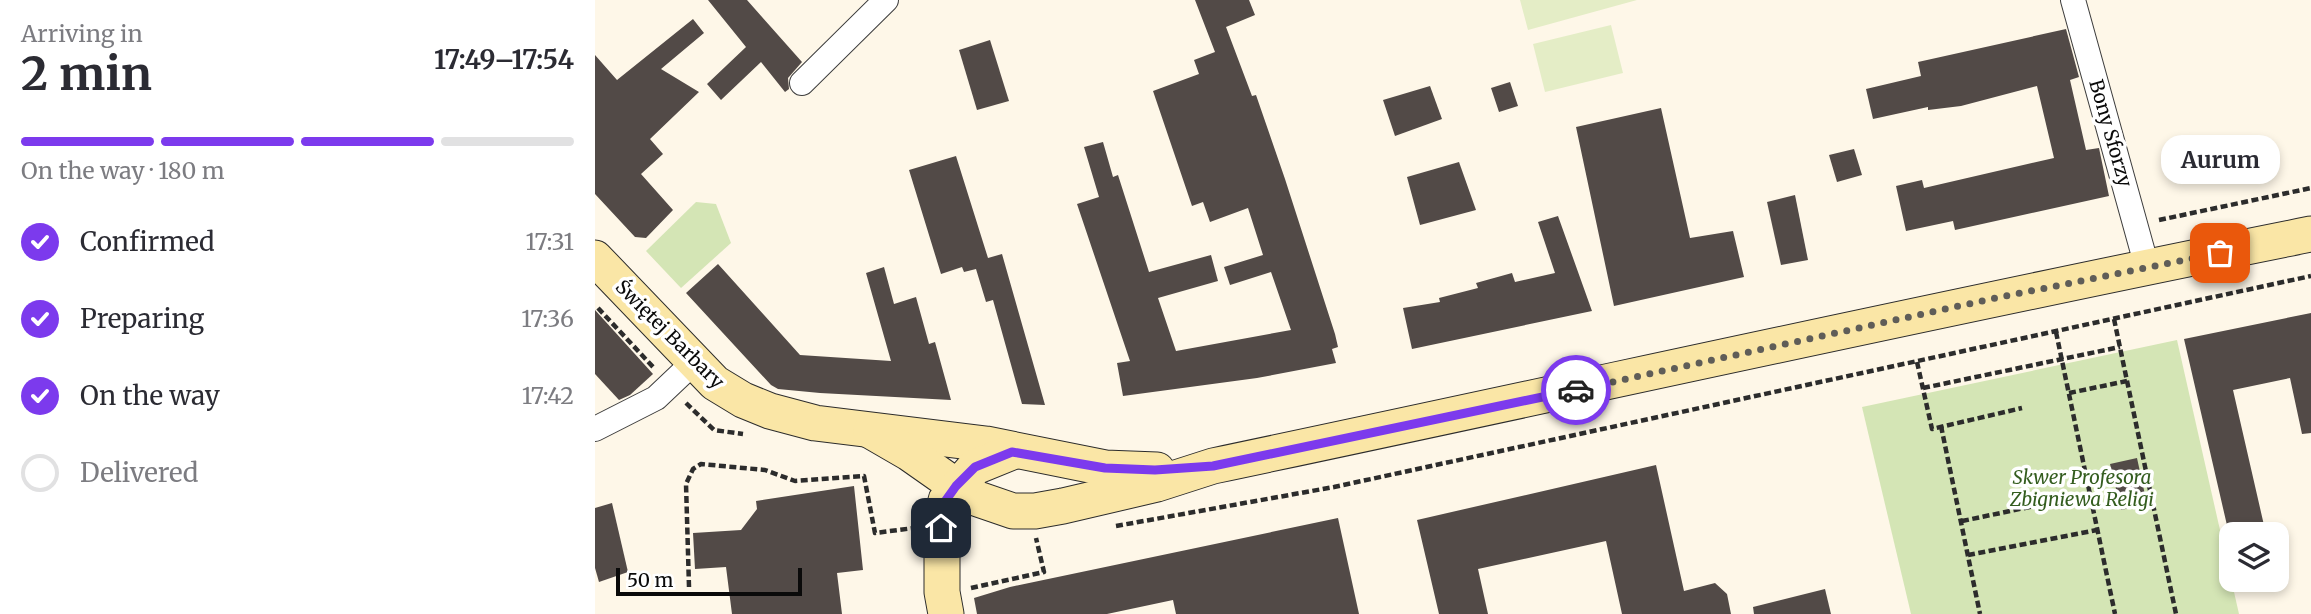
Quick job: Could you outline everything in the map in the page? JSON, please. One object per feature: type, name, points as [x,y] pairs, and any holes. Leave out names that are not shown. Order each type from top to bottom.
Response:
[{"type":"street","points":[[802,83],[886,0]]},
{"type":"street","name":"Bony Sforzy","points":[[2073,0],[2138,224],[2147,267]]},
{"type":"street","name":"Świętej Barbary","points":[[871,431],[909,453],[956,486],[1005,509],[1035,511],[1157,484],[1213,466],[2311,234]]},
{"type":"street","name":"Świętej Barbary","points":[[595,258],[715,383],[743,400],[791,419],[986,444],[1012,452],[1105,468],[1155,470],[1213,466]]},
{"type":"street","points":[[595,429],[656,398],[694,362]]},
{"type":"street","points":[[956,602],[942,592],[941,528],[946,500],[975,467],[1012,452]]},
{"type":"path","points":[[2138,224],[2311,188]]},
{"type":"path","points":[[1114,527],[1334,487],[2311,276]]},
{"type":"path","points":[[2114,319],[2176,614]]},
{"type":"path","points":[[2056,332],[2116,614]]},
{"type":"path","points":[[1923,388],[2120,346]]},
{"type":"path","points":[[1917,362],[1932,429],[2022,408]]},
{"type":"path","points":[[2069,393],[2127,381]]},
{"type":"path","points":[[1941,426],[1980,614]]},
{"type":"path","points":[[689,587],[686,484],[693,469],[701,464],[765,470],[795,481],[864,476],[874,533],[941,528]]},
{"type":"path","points":[[1962,521],[2043,504]]},
{"type":"path","points":[[1968,555],[2097,530]]},
{"type":"path","points":[[1023,538],[1049,538]]},
{"type":"path","points":[[956,602],[976,586],[1044,572],[1036,540]]},
{"type":"green space","points":[[1520,0],[1637,0],[1528,30]]},
{"type":"green space","points":[[1611,25],[1623,73],[1545,92],[1533,44]]},
{"type":"green space","points":[[696,202],[716,204],[731,243],[681,288],[646,251]]},
{"type":"green space","name":"Skwer Profesora Zbigniewa Religi","points":[[2177,340],[2219,526],[2219,592],[2234,592],[2239,614],[1911,614],[1862,407]]},
{"type":"building","points":[[708,0],[747,0],[802,62],[788,78],[789,89],[785,92],[761,62],[721,100],[707,84],[746,47]]},
{"type":"building","points":[[1195,0],[1249,0],[1255,15],[1226,27],[1252,96],[1256,95],[1285,179],[1335,334],[1338,347],[1332,349],[1336,363],[1257,378],[1123,396],[1117,363],[1130,361],[1077,204],[1099,197],[1084,147],[1103,142],[1113,177],[1118,175],[1149,272],[1211,255],[1218,281],[1158,298],[1176,351],[1291,330],[1271,272],[1230,285],[1224,267],[1263,255],[1248,208],[1210,222],[1203,202],[1192,206],[1153,91],[1199,74],[1194,60],[1215,52]]},
{"type":"building","points":[[693,19],[704,33],[661,69],[699,92],[650,139],[663,154],[641,174],[673,210],[646,238],[635,237],[595,194],[595,55],[617,80]]},
{"type":"building","points":[[2066,29],[2079,77],[2070,80],[2086,150],[2099,148],[2109,196],[1955,230],[1953,221],[1906,231],[1896,186],[1922,180],[1924,188],[2054,158],[2037,86],[1961,106],[1928,110],[1928,107],[1873,119],[1866,89],[1921,76],[1918,62]]},
{"type":"building","points":[[990,40],[1009,101],[977,110],[959,50]]},
{"type":"building","points":[[1510,82],[1518,106],[1499,112],[1491,88]]},
{"type":"building","points":[[1430,86],[1442,119],[1395,136],[1383,100]]},
{"type":"building","points":[[1661,108],[1690,238],[1733,231],[1744,277],[1614,306],[1576,127]]},
{"type":"building","points":[[1854,149],[1862,175],[1837,182],[1829,155]]},
{"type":"building","points":[[956,156],[988,258],[1002,254],[1045,405],[1022,404],[993,300],[986,302],[976,269],[964,272],[962,267],[941,274],[909,170]]},
{"type":"building","points":[[1459,162],[1476,210],[1420,225],[1407,177]]},
{"type":"building","points":[[1795,195],[1808,260],[1781,265],[1767,202]]},
{"type":"building","points":[[1558,216],[1592,311],[1412,349],[1403,308],[1440,302],[1439,298],[1478,288],[1476,283],[1512,273],[1515,282],[1555,273],[1538,222]]},
{"type":"building","points":[[718,264],[800,355],[891,361],[866,273],[884,267],[894,304],[916,297],[929,344],[935,342],[951,400],[820,393],[778,389],[771,385],[686,293]]},
{"type":"building","points":[[595,310],[653,374],[630,395],[619,400],[595,374]]},
{"type":"building","points":[[2311,313],[2311,433],[2302,434],[2290,378],[2233,390],[2263,522],[2226,522],[2184,339]]},
{"type":"building","points":[[2137,458],[2147,504],[2121,510],[2110,464]]},
{"type":"building","points":[[1656,465],[1684,591],[1715,583],[1727,594],[1731,614],[1622,614],[1606,541],[1478,569],[1488,614],[1439,614],[1417,520]]},
{"type":"building","points":[[854,486],[863,570],[837,573],[842,614],[732,614],[726,567],[695,569],[693,533],[741,530],[757,509],[756,501]]},
{"type":"building","points":[[612,503],[628,572],[599,582],[595,568],[595,508]]},
{"type":"building","points":[[1338,518],[1359,614],[1176,614],[1173,600],[1107,614],[977,614],[974,598],[1010,587]]},
{"type":"building","points":[[1825,589],[1831,614],[1754,614],[1753,607]]},
{"type":"way so far","points":[[1576,390],[1991,299],[2220,253]]},
{"type":"place","name":"Aurum","points":[[2220,253]]},
{"type":"route","points":[[941,528],[946,500],[956,486],[975,467],[1012,452],[1105,468],[1155,470],[1213,466],[1576,390]]}]
